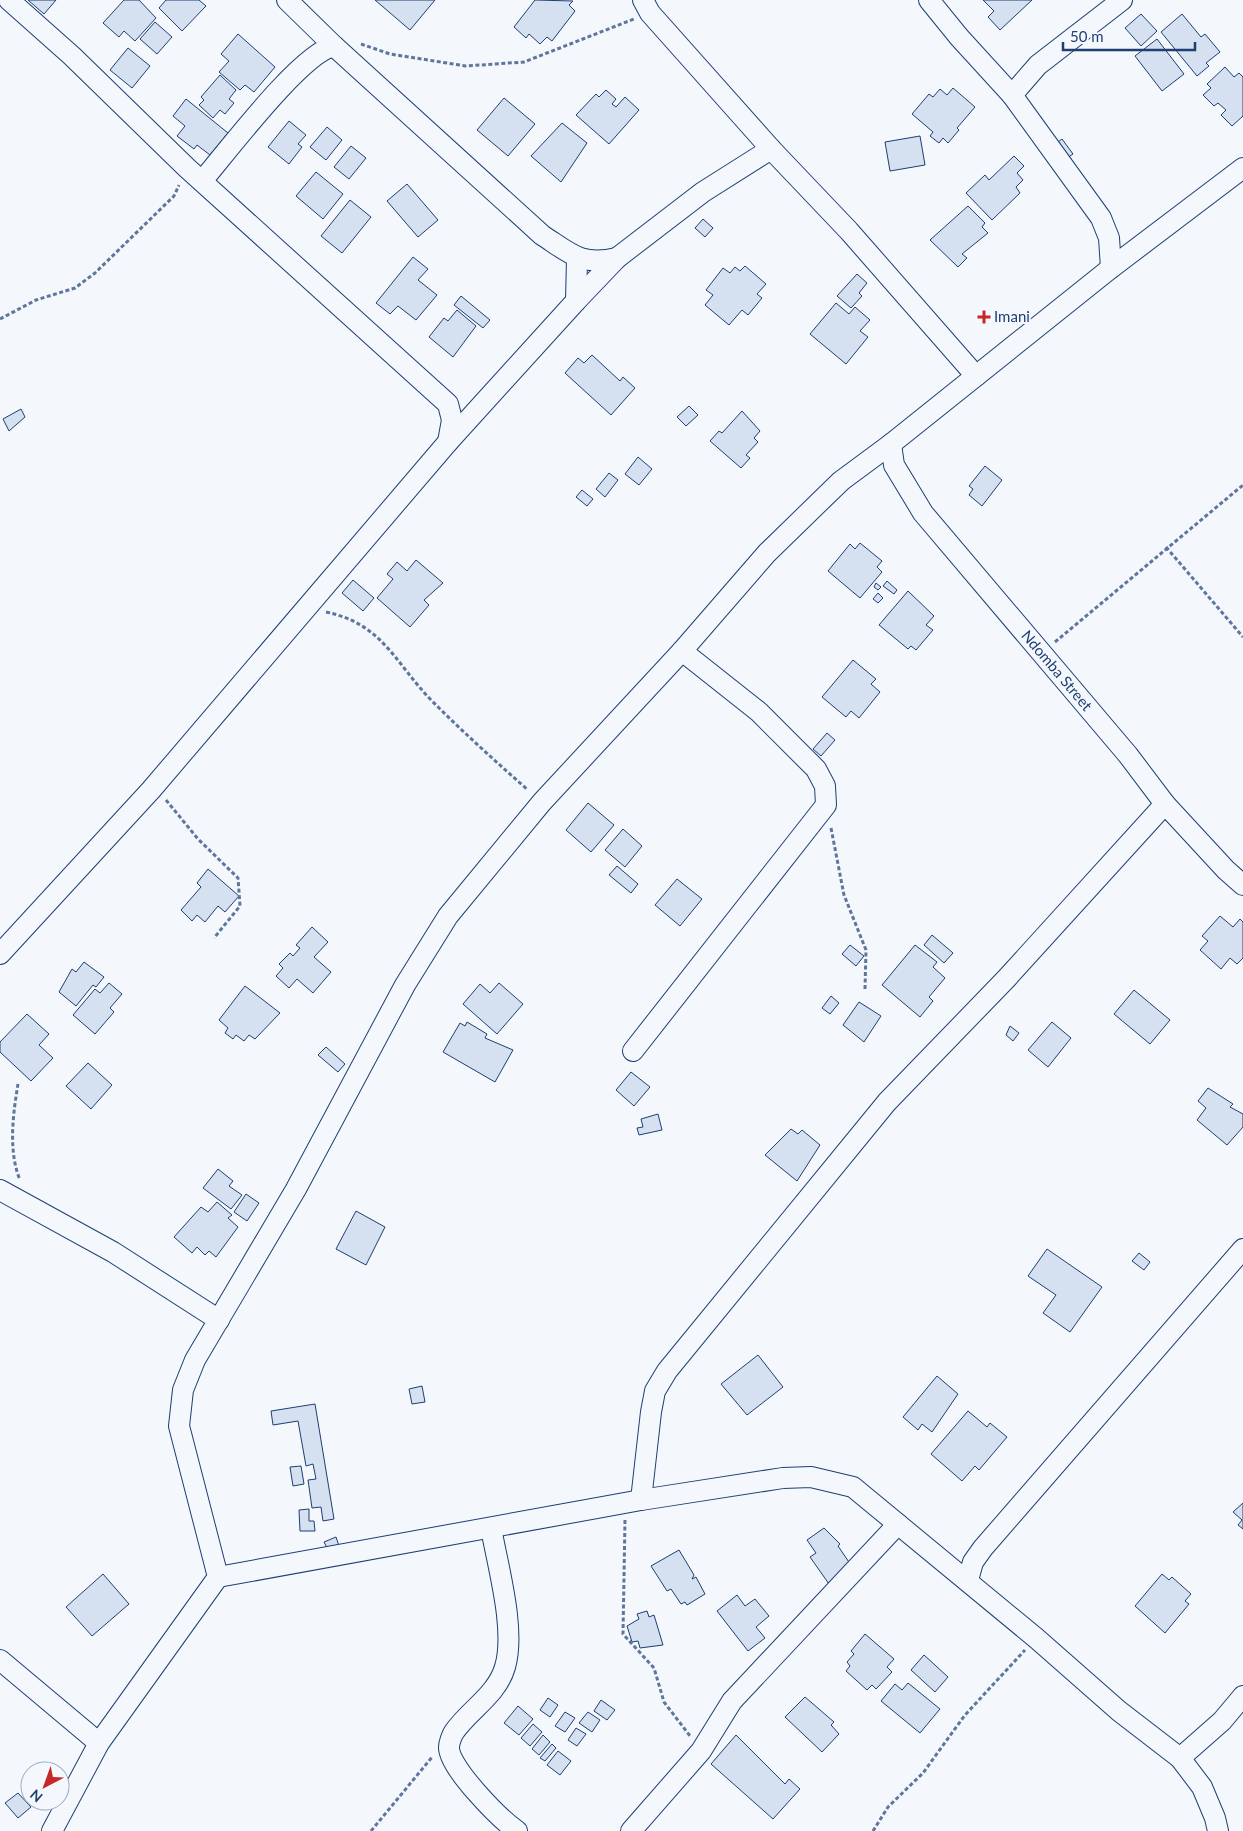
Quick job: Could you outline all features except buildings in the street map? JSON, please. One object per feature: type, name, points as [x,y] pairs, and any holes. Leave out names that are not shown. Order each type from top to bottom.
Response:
[{"type":"street","points":[[9,0],[72,56],[195,175],[448,404],[452,420],[448,442]]},
{"type":"street","points":[[288,0],[335,46],[542,235],[577,259],[600,262],[617,258]]},
{"type":"street","points":[[929,0],[959,38],[1012,95],[1101,218],[1109,238],[1111,268]]},
{"type":"street","points":[[1012,95],[1038,65],[1122,0]]},
{"type":"street","points":[[647,6],[771,149],[849,230],[976,376]]},
{"type":"street","points":[[195,175],[284,83],[324,48],[335,46]]},
{"type":"street","points":[[1,952],[151,790],[448,442],[617,258],[703,192],[771,149]]},
{"type":"street","points":[[218,1577],[179,1426],[183,1390],[195,1360],[296,1189],[405,985],[448,916],[542,802],[682,651],[767,553],[841,482],[1111,268],[1243,168]]},
{"type":"street","points":[[576,301],[577,259]]},
{"type":"street","points":[[448,404],[479,407]]},
{"type":"street","name":"Ndomba Street","points":[[891,444],[894,465],[923,513],[1128,755],[1165,804],[1226,870],[1243,885]]},
{"type":"street","points":[[632,1051],[826,805],[825,786],[816,769],[758,712],[682,651]]},
{"type":"street","points":[[632,1502],[655,1391],[667,1371],[887,1102],[1006,979],[1165,804]]},
{"type":"street","points":[[0,1190],[114,1252],[219,1320]]},
{"type":"street","points":[[968,1580],[974,1562],[983,1548],[1243,1249]]},
{"type":"street","points":[[52,1831],[98,1743],[218,1577],[632,1502],[783,1478],[811,1478],[854,1487],[968,1580],[1118,1711],[1180,1758],[1202,1787],[1215,1818],[1218,1831]]},
{"type":"street","points":[[631,1831],[701,1751],[732,1701],[898,1524]]},
{"type":"street","points":[[491,1528],[510,1635],[505,1668],[492,1692],[454,1733],[449,1747],[454,1761],[486,1804],[517,1831]]},
{"type":"street","points":[[0,1660],[98,1743]]},
{"type":"street","points":[[1180,1758],[1222,1721],[1243,1696]]},
{"type":"path","points":[[335,46],[360,44],[390,54],[466,66],[524,62],[647,6]]},
{"type":"path","points":[[0,319],[36,300],[75,288],[95,273],[195,175]]},
{"type":"path","points":[[1041,654],[1166,547],[1243,485]]},
{"type":"path","points":[[1166,547],[1243,637]]},
{"type":"path","points":[[306,608],[347,616],[380,638],[430,699],[487,754],[542,802]]},
{"type":"path","points":[[151,790],[170,803],[198,839],[238,878],[240,906],[214,938]]},
{"type":"path","points":[[826,805],[844,895],[866,950],[865,989]]},
{"type":"path","points":[[18,1084],[13,1115],[16,1170],[31,1206]]},
{"type":"path","points":[[632,1502],[623,1634],[654,1668],[664,1702],[701,1751]]},
{"type":"path","points":[[873,1831],[888,1807],[923,1773],[965,1715],[1036,1638]]},
{"type":"path","points":[[371,1831],[454,1733]]},
{"type":"place","name":"Imani","points":[[984,317]]}]
